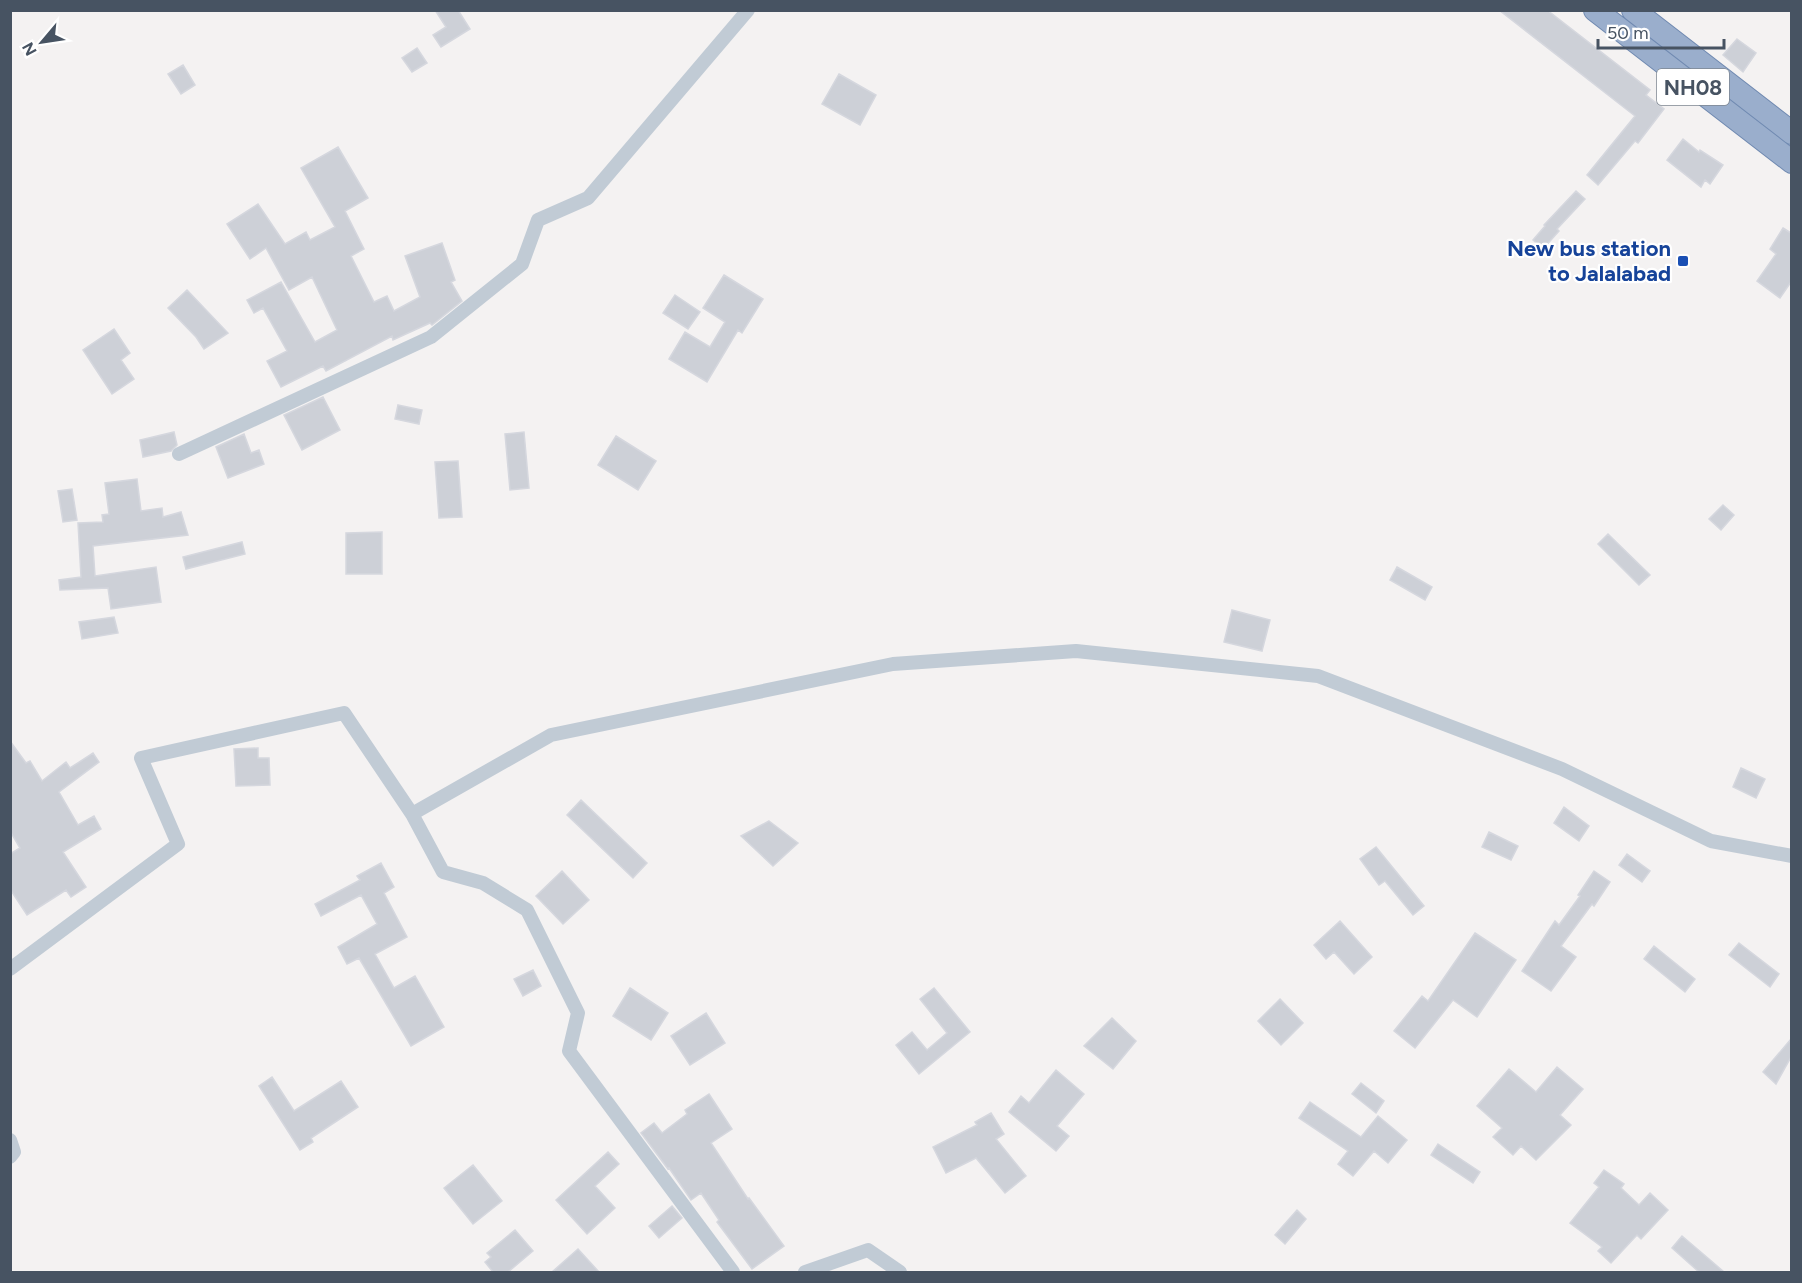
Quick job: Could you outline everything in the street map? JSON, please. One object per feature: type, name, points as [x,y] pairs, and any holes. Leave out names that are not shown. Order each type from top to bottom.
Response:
[{"type":"highway","name":"NH08","points":[[1595,10],[1791,162]]},
{"type":"highway","name":"NH08","points":[[1634,10],[1791,133]]},
{"type":"highway","points":[[1751,133],[1763,111]]},
{"type":"street","points":[[179,454],[430,337],[522,264],[538,220],[588,198],[748,10]]},
{"type":"street","points":[[412,814],[551,735],[893,664],[1076,651],[1318,676],[1562,769],[1711,841],[1791,856]]},
{"type":"street","points":[[10,969],[178,844],[141,758],[344,713],[412,814],[443,872],[483,883],[527,910],[578,1014],[569,1051],[731,1272]]},
{"type":"street","points":[[10,1140],[14,1152],[10,1157]]},
{"type":"street","points":[[805,1272],[868,1250],[900,1272]]},
{"type":"building","points":[[435,10],[458,10],[470,29],[441,47],[433,35],[446,27]]},
{"type":"building","points":[[1499,10],[1547,10],[1650,90],[1646,95],[1664,109],[1638,143],[1635,141],[1598,185],[1587,175],[1635,116]]},
{"type":"building","points":[[1737,39],[1756,53],[1743,72],[1723,55]]},
{"type":"building","points":[[417,48],[427,63],[412,72],[402,58]]},
{"type":"building","points":[[183,65],[195,85],[181,94],[168,74]]},
{"type":"building","points":[[839,74],[876,95],[860,125],[822,104]]},
{"type":"building","points":[[1683,139],[1699,152],[1700,150],[1723,165],[1710,184],[1705,180],[1701,187],[1667,160]]},
{"type":"building","points":[[338,147],[368,198],[345,211],[364,249],[351,256],[374,302],[387,296],[394,311],[420,297],[405,256],[442,243],[455,280],[451,282],[462,301],[432,325],[430,323],[393,340],[392,336],[326,371],[323,366],[281,387],[267,361],[287,351],[263,308],[254,313],[247,300],[281,282],[315,342],[337,330],[312,277],[289,290],[266,248],[250,259],[227,224],[258,204],[285,244],[306,232],[310,240],[335,227],[301,168]]},
{"type":"building","points":[[1576,191],[1585,199],[1557,229],[1559,231],[1543,249],[1533,240]]},
{"type":"building","points":[[1783,228],[1791,233],[1791,282],[1780,298],[1757,281],[1776,254],[1770,249]]},
{"type":"building","points":[[724,275],[763,299],[742,333],[738,330],[707,382],[669,359],[685,332],[710,347],[725,322],[703,308]]},
{"type":"building","points":[[187,290],[228,333],[204,349],[196,337],[168,308]]},
{"type":"building","points":[[675,295],[700,312],[688,329],[663,313]]},
{"type":"building","points":[[114,329],[130,353],[121,360],[134,379],[112,394],[83,350]]},
{"type":"building","points":[[323,397],[340,430],[302,450],[284,415]]},
{"type":"building","points":[[398,405],[422,410],[419,424],[395,419]]},
{"type":"building","points":[[174,432],[177,445],[171,451],[143,457],[140,440]]},
{"type":"building","points":[[524,432],[529,488],[510,490],[505,434]]},
{"type":"building","points":[[244,434],[251,453],[259,450],[264,464],[228,478],[216,447]]},
{"type":"building","points":[[616,436],[656,461],[638,490],[598,465]]},
{"type":"building","points":[[458,461],[462,517],[439,518],[435,462]]},
{"type":"building","points":[[137,479],[141,511],[162,508],[163,517],[181,512],[188,535],[93,546],[95,576],[156,567],[161,602],[111,609],[108,588],[60,590],[59,580],[81,577],[78,523],[103,522],[102,515],[109,514],[105,483]]},
{"type":"building","points":[[72,489],[77,520],[63,522],[58,491]]},
{"type":"building","points":[[1723,505],[1734,515],[1721,530],[1709,519]]},
{"type":"building","points":[[382,532],[382,574],[346,574],[346,533]]},
{"type":"building","points":[[1608,534],[1650,575],[1639,585],[1598,544]]},
{"type":"building","points":[[242,542],[245,554],[186,569],[183,557]]},
{"type":"building","points":[[1397,567],[1432,587],[1425,600],[1390,580]]},
{"type":"building","points":[[1232,610],[1270,620],[1262,651],[1224,642]]},
{"type":"building","points":[[114,617],[118,633],[82,639],[79,622]]},
{"type":"building","points":[[10,741],[26,763],[30,761],[42,781],[66,762],[70,768],[93,753],[99,762],[59,792],[78,825],[94,816],[101,829],[63,852],[86,887],[71,897],[66,890],[27,915],[10,889],[10,854],[20,848],[10,831]]},
{"type":"building","points":[[258,748],[258,758],[269,758],[270,785],[236,786],[234,749]]},
{"type":"building","points":[[1741,768],[1765,779],[1756,798],[1733,787]]},
{"type":"building","points":[[581,800],[647,863],[633,878],[567,815]]},
{"type":"building","points":[[1564,807],[1589,826],[1579,841],[1554,823]]},
{"type":"building","points":[[769,821],[798,843],[773,866],[741,836]]},
{"type":"building","points":[[1489,832],[1518,846],[1511,860],[1482,847]]},
{"type":"building","points":[[1376,847],[1424,906],[1413,915],[1385,881],[1379,885],[1360,859]]},
{"type":"building","points":[[1627,854],[1650,871],[1642,882],[1619,865]]},
{"type":"building","points":[[381,863],[394,887],[384,893],[407,937],[375,954],[394,988],[415,976],[444,1027],[411,1046],[359,958],[347,964],[338,947],[377,924],[361,895],[321,916],[315,904],[360,880],[357,876]]},
{"type":"building","points":[[562,871],[589,900],[563,924],[536,896]]},
{"type":"building","points":[[1594,871],[1610,882],[1594,906],[1592,904],[1561,946],[1576,957],[1551,991],[1522,971],[1555,921],[1559,925],[1580,896],[1578,895]]},
{"type":"building","points":[[1340,921],[1372,957],[1354,974],[1334,952],[1326,959],[1314,945]]},
{"type":"building","points":[[1475,933],[1516,960],[1477,1017],[1453,1000],[1415,1048],[1394,1031],[1422,996],[1428,1001]]},
{"type":"building","points":[[1739,943],[1779,974],[1770,987],[1729,955]]},
{"type":"building","points":[[1654,946],[1695,979],[1685,992],[1644,959]]},
{"type":"building","points":[[533,970],[541,986],[523,996],[514,979]]},
{"type":"building","points":[[630,988],[668,1013],[651,1040],[613,1016]]},
{"type":"building","points":[[934,988],[970,1032],[919,1074],[896,1045],[912,1032],[927,1050],[947,1033],[920,999]]},
{"type":"building","points":[[1280,999],[1303,1023],[1281,1045],[1258,1021]]},
{"type":"building","points":[[706,1013],[725,1043],[690,1065],[671,1036]]},
{"type":"building","points":[[1112,1018],[1136,1041],[1113,1069],[1084,1046]]},
{"type":"building","points":[[1791,1039],[1791,1057],[1776,1084],[1763,1072]]},
{"type":"building","points":[[1557,1067],[1583,1089],[1560,1115],[1571,1125],[1536,1160],[1521,1146],[1513,1155],[1493,1137],[1502,1128],[1477,1106],[1509,1069],[1536,1092]]},
{"type":"building","points":[[1056,1070],[1084,1094],[1057,1126],[1069,1136],[1056,1151],[1009,1112],[1021,1096],[1029,1103]]},
{"type":"building","points":[[272,1077],[294,1111],[341,1081],[358,1107],[311,1138],[313,1142],[300,1150],[259,1086]]},
{"type":"building","points":[[1361,1083],[1384,1101],[1376,1113],[1352,1094]]},
{"type":"building","points":[[709,1094],[732,1129],[711,1143],[748,1199],[784,1246],[752,1269],[717,1222],[719,1220],[701,1193],[691,1200],[641,1133],[654,1123],[662,1133],[687,1114],[685,1110]]},
{"type":"building","points":[[1310,1102],[1361,1137],[1378,1116],[1407,1140],[1388,1163],[1374,1151],[1353,1176],[1338,1164],[1348,1151],[1299,1118]]},
{"type":"building","points":[[991,1113],[1004,1134],[996,1139],[1026,1176],[1005,1193],[976,1158],[946,1173],[933,1147],[977,1125],[975,1122]]},
{"type":"building","points":[[1438,1144],[1480,1172],[1473,1183],[1431,1155]]},
{"type":"building","points":[[608,1152],[619,1164],[595,1186],[615,1208],[587,1234],[556,1200]]},
{"type":"building","points":[[473,1165],[502,1201],[473,1224],[444,1188]]},
{"type":"building","points":[[1604,1170],[1624,1184],[1621,1188],[1639,1205],[1650,1193],[1668,1210],[1641,1239],[1637,1235],[1611,1263],[1598,1251],[1602,1247],[1570,1223],[1599,1187],[1594,1183]]},
{"type":"building","points":[[672,1206],[682,1218],[659,1238],[649,1226]]},
{"type":"building","points":[[1297,1210],[1306,1219],[1285,1244],[1275,1235]]},
{"type":"building","points":[[515,1230],[533,1251],[508,1272],[493,1272],[485,1262],[491,1257],[487,1253]]},
{"type":"building","points":[[1682,1236],[1724,1272],[1699,1272],[1672,1248]]},
{"type":"building","points":[[578,1249],[599,1272],[552,1272]]},
{"type":"place","name":"New bus station to Jalalabad","points":[[1683,261]]}]
